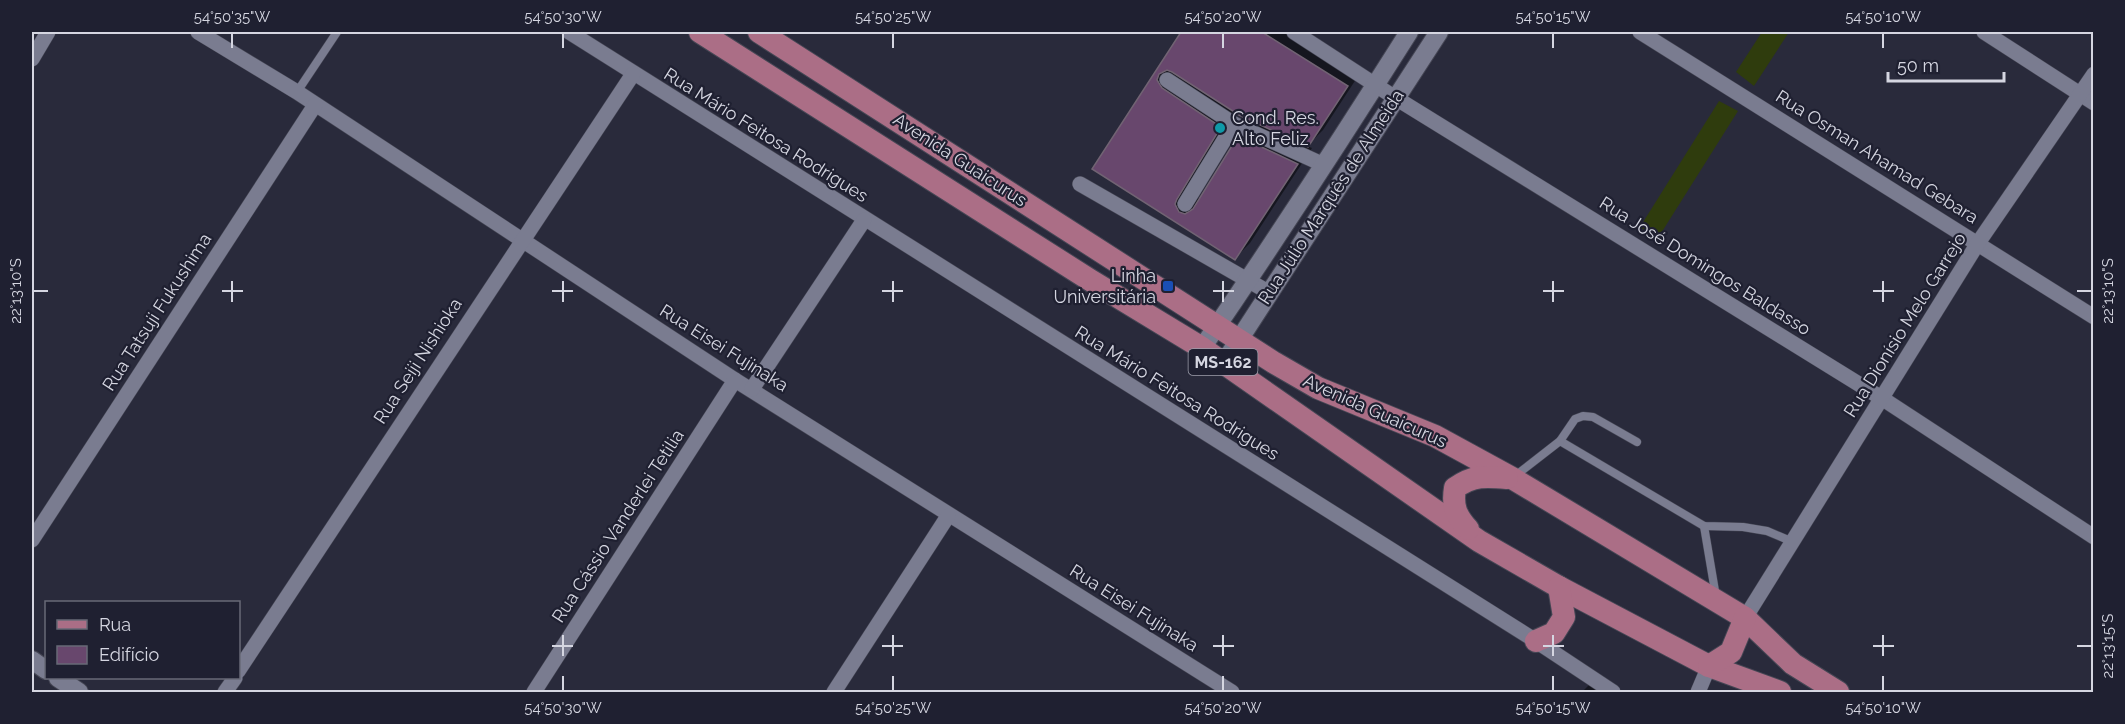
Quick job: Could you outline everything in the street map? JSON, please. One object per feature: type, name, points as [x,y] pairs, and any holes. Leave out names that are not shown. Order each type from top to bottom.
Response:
[{"type":"main road","name":"Avenida Guaicurus","points":[[700,32],[1080,274],[1202,348],[1479,542],[1709,666],[1780,693]]},
{"type":"main road","name":"Avenida Guaicurus","points":[[759,32],[1217,326],[1238,342],[1318,388],[1435,436],[1512,478],[1717,601],[1751,609],[1793,664],[1838,693]]},
{"type":"main road","points":[[1479,542],[1458,518],[1453,502],[1455,488],[1469,478],[1484,476],[1512,478]]},
{"type":"main road","points":[[1536,641],[1554,633],[1564,617],[1559,587]]},
{"type":"main road","points":[[1709,666],[1731,652],[1751,609]]},
{"type":"street","points":[[32,59],[48,32]]},
{"type":"street","name":"Rua Eisei Fujinaka","points":[[198,32],[297,92],[735,380],[1232,693]]},
{"type":"street","name":"Rua Mário Feitosa Rodrigues","points":[[569,32],[864,220],[1536,641],[1612,693]]},
{"type":"street","name":"Rua José Domingos Baldasso","points":[[1294,32],[1394,97],[1883,399],[2094,537]]},
{"type":"street","name":"Rua Júlio Marquês de Almeida","points":[[1202,348],[1250,280],[1322,164],[1409,32]]},
{"type":"street","name":"Rua Júlio Marquês de Almeida","points":[[1224,363],[1394,97],[1439,32]]},
{"type":"street","name":"Rua Osman Ahamad Gebara","points":[[1640,32],[2094,317]]},
{"type":"street","points":[[1983,32],[2087,99]]},
{"type":"street","name":"Rua Seiji Nishioka","points":[[240,668],[521,240],[633,74]]},
{"type":"street","name":"Rua Dionísio Melo Garrejo","points":[[1751,609],[1978,243],[2087,99],[2094,74]]},
{"type":"street","points":[[1167,80],[1234,124],[1322,164]]},
{"type":"street","name":"Rua Tatsuji Fukushima","points":[[32,540],[315,105]]},
{"type":"street","points":[[1185,204],[1234,124]]},
{"type":"street","points":[[1080,184],[1170,238],[1270,293]]},
{"type":"street","points":[[752,389],[864,220]]},
{"type":"street","name":"Rua Cássio Vanderlei Tetilia","points":[[534,693],[735,380]]},
{"type":"street","points":[[834,693],[948,516]]},
{"type":"street","points":[[32,660],[45,669]]},
{"type":"street","points":[[1698,693],[1709,666]]},
{"type":"street","points":[[58,679],[79,693]]},
{"type":"street","points":[[225,693],[233,679]]},
{"type":"lane","points":[[297,92],[337,32]]},
{"type":"lane","points":[[1512,478],[1560,441],[1575,419],[1583,416],[1593,417],[1637,442]]},
{"type":"lane","points":[[1560,441],[1704,526],[1743,527],[1767,531],[1793,542]]},
{"type":"lane","points":[[1704,526],[1717,601]]},
{"type":"green space","points":[[1762,32],[1789,32],[1754,86],[1736,72]]},
{"type":"green space","points":[[1719,101],[1738,111],[1658,238],[1640,227]]},
{"type":"building","name":"Cond. Res. Alto Feliz","points":[[1181,32],[1262,32],[1348,86],[1308,147],[1239,115],[1172,72],[1167,70],[1159,74],[1157,80],[1162,88],[1221,127],[1177,199],[1175,204],[1179,212],[1185,214],[1193,209],[1238,136],[1298,164],[1235,260],[1092,169]]},
{"type":"place","name":"Cond. Res. Alto Feliz","points":[[1220,128]]},
{"type":"place","name":"Linha Universitária","points":[[1168,286]]}]
